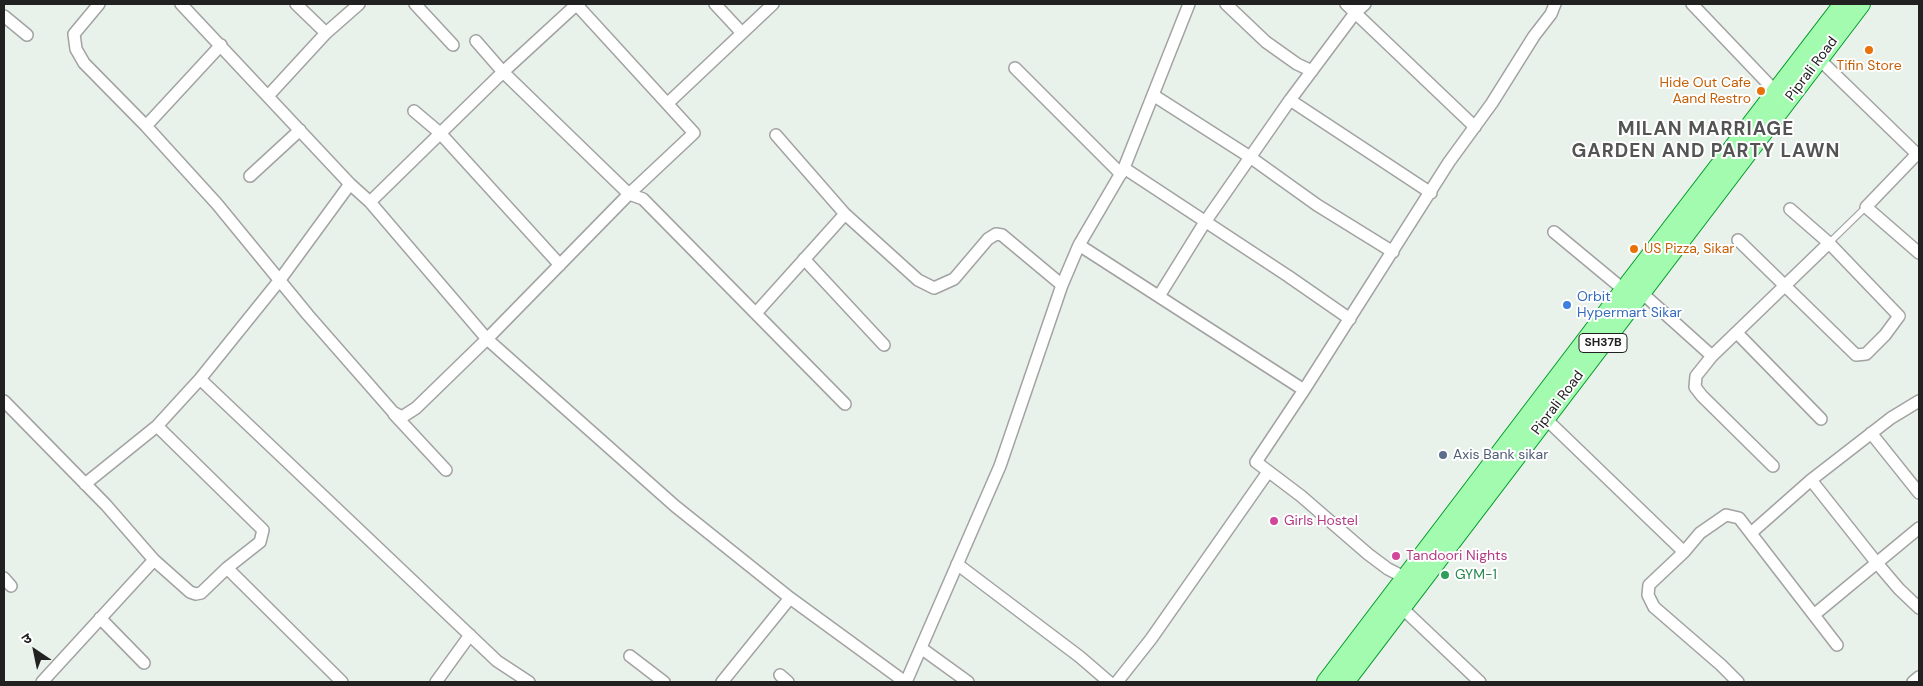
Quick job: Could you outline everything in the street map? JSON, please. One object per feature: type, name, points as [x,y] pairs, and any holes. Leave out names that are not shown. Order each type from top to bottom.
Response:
[{"type":"main road","points":[[1326,682],[1843,4]]},
{"type":"main road","name":"Piprali Road","points":[[1345,682],[1861,4]]},
{"type":"street","points":[[99,4],[74,34],[76,50],[84,64],[146,126],[216,204],[279,281],[446,470]]},
{"type":"street","points":[[181,4],[350,184],[370,202],[488,339],[675,506],[790,598],[905,682],[1000,466],[1062,285],[1079,245],[1122,171],[1189,4]]},
{"type":"street","points":[[296,4],[326,33]]},
{"type":"street","points":[[268,96],[326,33],[358,4]]},
{"type":"street","points":[[415,4],[453,45]]},
{"type":"street","points":[[370,202],[503,72],[576,4],[694,132],[629,194],[488,339],[416,408],[402,416],[393,412]]},
{"type":"street","points":[[715,4],[742,33]]},
{"type":"street","points":[[668,103],[773,4]]},
{"type":"street","points":[[1226,4],[1266,42],[1297,64],[1312,71]]},
{"type":"street","points":[[1346,4],[1475,127]]},
{"type":"street","points":[[1159,296],[1205,222],[1290,100],[1355,13],[1365,4]]},
{"type":"street","points":[[1406,578],[1388,569],[1368,554],[1301,496],[1256,462],[1350,320],[1449,162],[1497,96],[1555,4]]},
{"type":"street","points":[[1692,4],[1776,92]]},
{"type":"street","points":[[4,16],[27,35]]},
{"type":"street","points":[[476,41],[503,72],[629,194],[644,199],[845,404]]},
{"type":"street","points":[[146,126],[220,45]]},
{"type":"street","points":[[1820,59],[1918,155],[1866,206],[1919,253]]},
{"type":"street","points":[[1015,68],[1122,171],[1288,276],[1350,320]]},
{"type":"street","points":[[1153,94],[1250,157],[1317,205],[1393,252]]},
{"type":"street","points":[[1290,100],[1430,193]]},
{"type":"street","points":[[414,111],[440,134],[560,265]]},
{"type":"street","points":[[250,176],[300,130]]},
{"type":"street","points":[[776,135],[845,214],[918,280],[934,288],[954,279],[988,239],[996,234],[1002,235],[1062,285]]},
{"type":"street","points":[[85,484],[157,426],[200,379],[279,281],[350,184]]},
{"type":"street","points":[[1738,240],[1784,287],[1856,355],[1866,354],[1885,335],[1899,316],[1829,243],[1790,209]]},
{"type":"street","points":[[756,313],[845,214]]},
{"type":"street","points":[[1554,232],[1624,290]]},
{"type":"street","points":[[1773,466],[1695,387],[1696,376],[1712,356],[1829,243]]},
{"type":"street","points":[[1079,245],[1242,352],[1304,390]]},
{"type":"street","points":[[804,259],[884,345]]},
{"type":"street","points":[[1642,293],[1712,356]]},
{"type":"street","points":[[1737,332],[1821,419]]},
{"type":"street","points":[[200,379],[497,661],[528,682]]},
{"type":"street","points":[[4,400],[85,484],[154,560],[190,592],[196,594],[206,588],[260,542],[263,530],[157,426]]},
{"type":"street","points":[[1751,533],[1811,480],[1891,418],[1919,401]]},
{"type":"street","points":[[1546,419],[1684,552]]},
{"type":"street","points":[[1871,434],[1919,493]]},
{"type":"street","points":[[1117,682],[1151,638],[1268,472]]},
{"type":"street","points":[[1811,480],[1877,563],[1899,589],[1919,608]]},
{"type":"street","points":[[1738,682],[1721,664],[1654,607],[1648,595],[1649,585],[1700,534],[1726,515],[1739,518],[1837,644]]},
{"type":"street","points":[[1815,614],[1919,528]]},
{"type":"street","points":[[46,681],[100,618],[154,560]]},
{"type":"street","points":[[957,564],[1080,657],[1108,682]]},
{"type":"street","points":[[228,568],[342,682]]},
{"type":"street","points":[[722,682],[790,598]]},
{"type":"street","points":[[1402,608],[1480,682]]},
{"type":"street","points":[[100,618],[144,663]]},
{"type":"street","points":[[436,682],[470,635]]},
{"type":"street","points":[[921,648],[968,682]]},
{"type":"street","points":[[630,656],[664,682]]},
{"type":"street","points":[[1913,682],[1919,677]]},
{"type":"lane","points":[[1829,243],[1866,206]]},
{"type":"place","name":"Tifin Store","points":[[1869,50]]},
{"type":"place","name":"Hide Out Cafe Aand Restro","points":[[1761,91]]},
{"type":"place","name":"US Pizza, Sikar","points":[[1634,249]]},
{"type":"place","name":"Orbit Hypermart Sikar","points":[[1567,305]]},
{"type":"place","name":"Axis Bank sikar","points":[[1443,455]]},
{"type":"place","name":"Girls Hostel","points":[[1274,521]]},
{"type":"place","name":"Tandoori Nights","points":[[1396,556]]},
{"type":"place","name":"GYM-1","points":[[1445,575]]},
{"type":"district","name":"MILAN MARRIAGE GARDEN AND PARTY LAWN","points":[[1706,141]]}]
